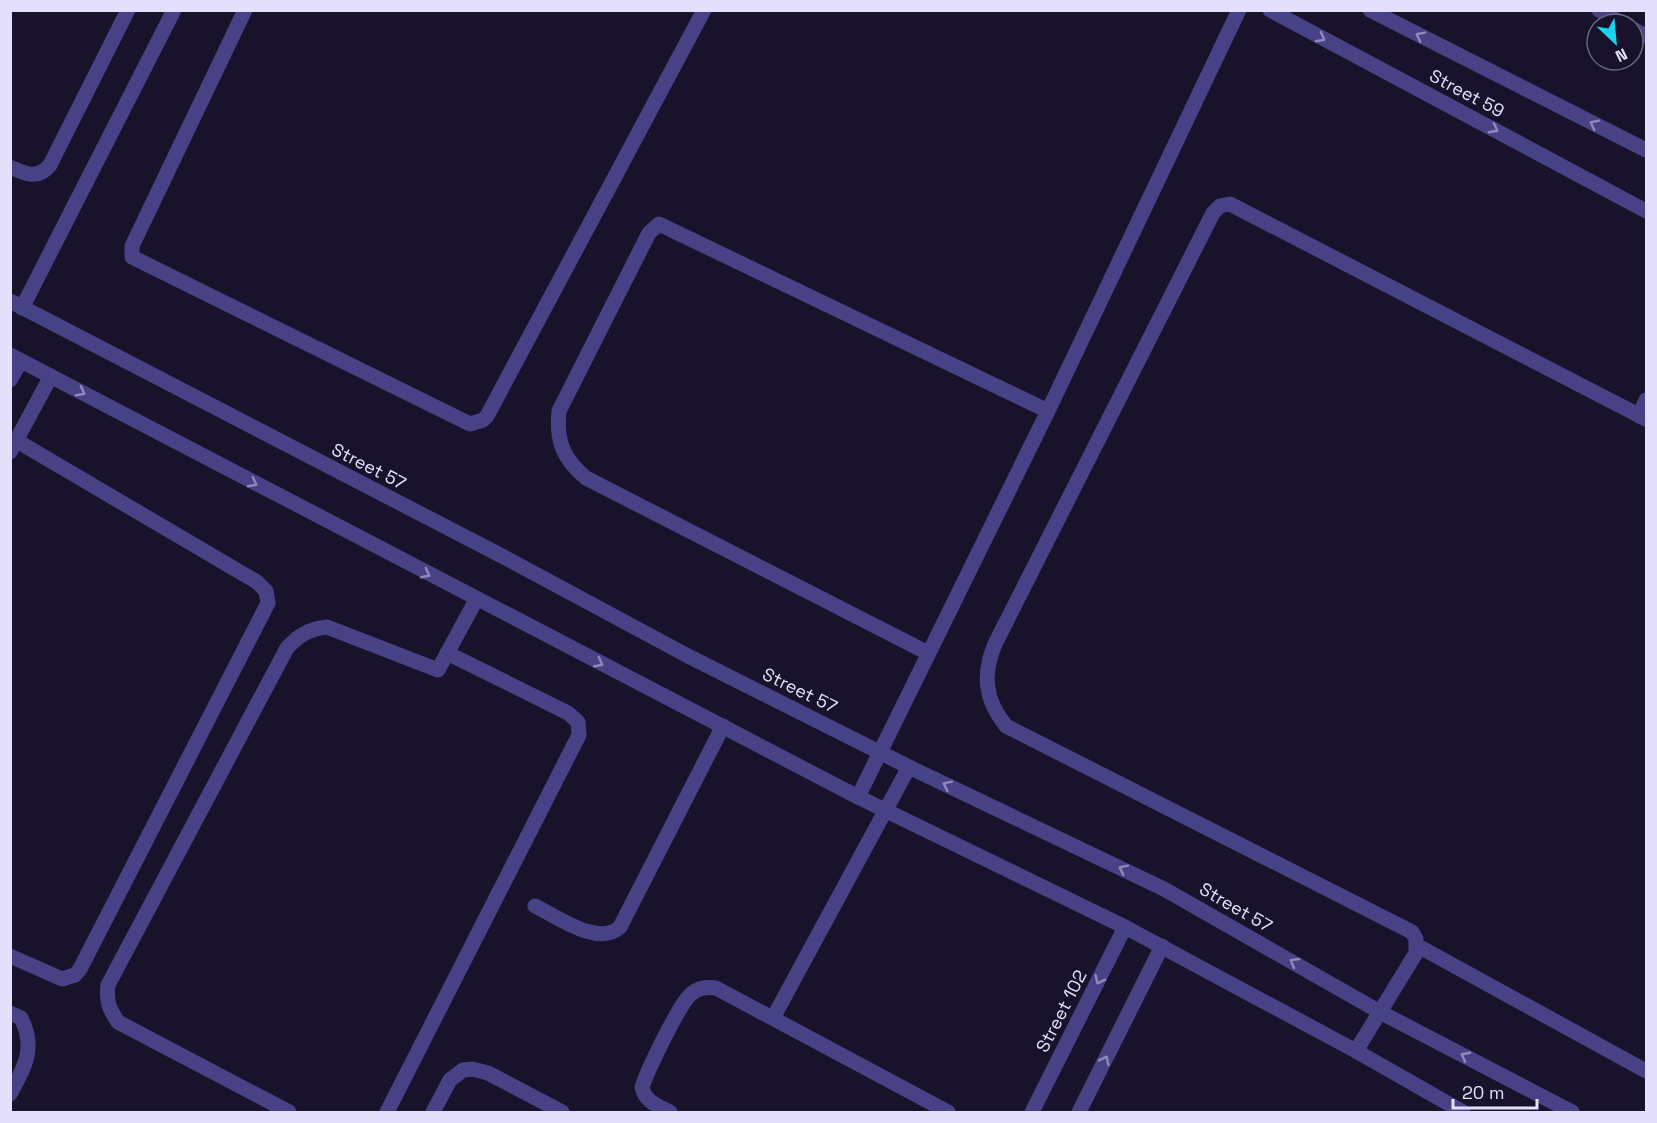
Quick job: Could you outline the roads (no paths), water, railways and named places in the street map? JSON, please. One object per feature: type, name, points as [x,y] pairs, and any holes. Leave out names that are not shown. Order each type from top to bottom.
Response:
[{"type":"lane","points":[[10,167],[33,176],[40,174],[50,165],[128,10]]},
{"type":"lane","points":[[16,304],[174,10]]},
{"type":"lane","points":[[245,10],[132,246],[132,257],[470,424],[483,420],[490,410],[704,10]]},
{"type":"lane","points":[[858,797],[1048,411],[1239,10]]},
{"type":"lane","name":"Street 59","points":[[1270,10],[1647,211]]},
{"type":"lane","name":"Street 59","points":[[1370,10],[1647,150]]},
{"type":"lane","points":[[1647,400],[1643,418],[1230,204],[1225,204],[1213,213],[988,661],[986,678],[988,696],[995,713],[1006,726],[1405,928],[1412,932],[1418,946],[1647,1071]]},
{"type":"lane","points":[[928,653],[586,478],[571,465],[561,449],[557,430],[559,411],[650,233],[659,224],[1048,411]]},
{"type":"lane","name":"Street 57","points":[[16,304],[502,556],[688,656],[909,767],[1164,889],[1380,1012],[1572,1113]]},
{"type":"lane","points":[[10,380],[16,358],[476,600],[887,812],[1162,946],[1356,1051],[1463,1113]]},
{"type":"lane","points":[[10,956],[62,979],[75,975],[80,969],[268,603],[266,591],[257,582],[14,447],[51,376]]},
{"type":"lane","points":[[289,1113],[118,1022],[108,1005],[108,985],[281,659],[298,636],[312,629],[327,627],[438,670],[476,600]]},
{"type":"lane","points":[[387,1113],[579,735],[578,722],[568,713],[447,653]]},
{"type":"lane","points":[[535,906],[596,934],[609,934],[620,927],[723,726]]},
{"type":"lane","points":[[773,1018],[887,812],[909,767]]},
{"type":"lane","name":"Street 102","points":[[1032,1113],[1125,927]]},
{"type":"lane","points":[[1079,1113],[1162,946]]},
{"type":"lane","points":[[1356,1051],[1416,953],[1418,946]]},
{"type":"lane","points":[[670,1113],[650,1102],[644,1095],[642,1087],[689,996],[706,987],[717,988],[948,1113]]},
{"type":"lane","points":[[10,1013],[21,1018],[30,1042],[29,1056],[10,1094]]},
{"type":"lane","points":[[433,1113],[450,1080],[463,1070],[472,1069],[488,1073],[562,1113]]}]
